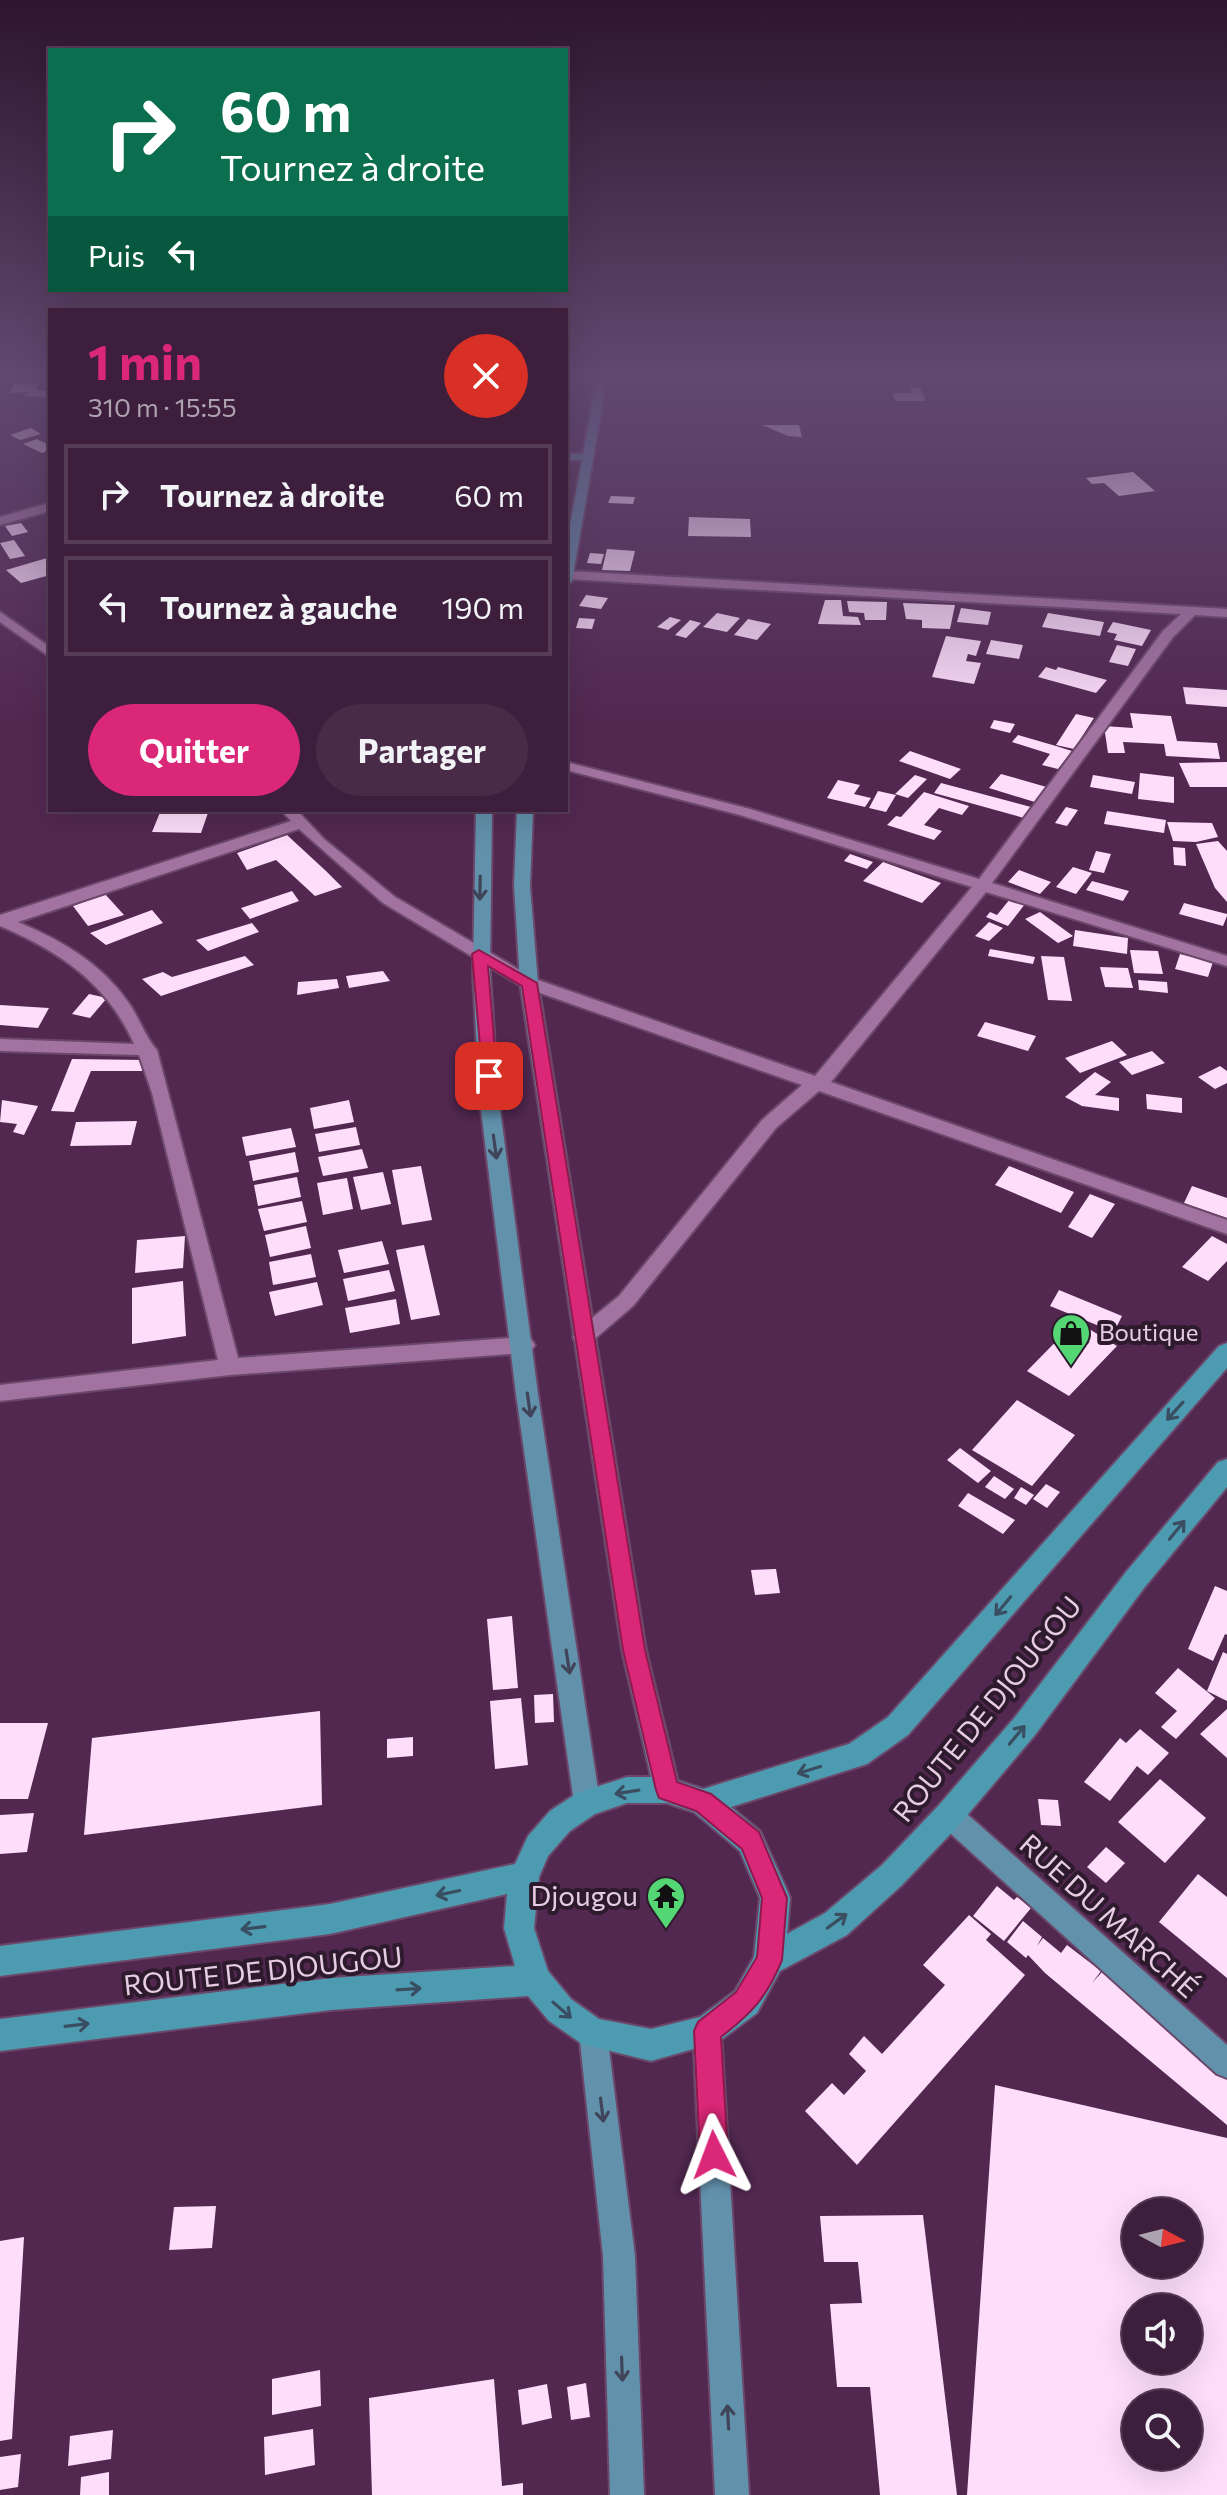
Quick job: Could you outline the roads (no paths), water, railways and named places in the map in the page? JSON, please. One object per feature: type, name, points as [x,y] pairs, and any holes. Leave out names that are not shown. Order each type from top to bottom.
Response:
[{"type":"highway","points":[[703,1802],[857,1755],[898,1726],[1227,1352]]},
{"type":"highway","name":"ROUTE DE DJOUGOU","points":[[769,1960],[836,1924],[892,1875],[949,1815],[1025,1726],[1135,1580],[1227,1469]]},
{"type":"highway","points":[[627,1790],[667,1790],[703,1802],[750,1841],[775,1898],[769,1960],[746,2002],[707,2031],[651,2045],[593,2033],[560,2010],[535,1980],[519,1928],[524,1876],[538,1846],[560,1821],[587,1803],[627,1790]]},
{"type":"highway","name":"ROUTE DE DJOUGOU","points":[[0,1961],[330,1919],[524,1876]]},
{"type":"highway","name":"ROUTE DE DJOUGOU","points":[[0,2035],[331,1994],[535,1980]]},
{"type":"main road","points":[[568,573],[584,488]]},
{"type":"main road","points":[[484,812],[479,954],[493,1132],[524,1345],[527,1394],[587,1803]]},
{"type":"main road","points":[[525,812],[522,886],[529,983],[634,1650],[667,1790]]},
{"type":"main road","name":"RUE DU MARCHÉ","points":[[949,1815],[1227,2064]]},
{"type":"main road","points":[[707,2031],[732,2495]]},
{"type":"main road","points":[[593,2033],[619,2256],[627,2495]]},
{"type":"street","points":[[0,521],[48,508]]},
{"type":"street","points":[[568,578],[1227,613]]},
{"type":"street","points":[[583,1337],[626,1301],[769,1124],[798,1096],[828,1076],[982,886],[1168,634],[1191,612]]},
{"type":"street","points":[[0,616],[48,652]]},
{"type":"street","points":[[568,767],[745,812],[1227,961]]},
{"type":"street","points":[[291,812],[319,842],[389,900],[529,983],[1227,1227]]},
{"type":"street","points":[[1,920],[302,823]]},
{"type":"street","points":[[1,920],[71,952],[105,981],[129,1012],[148,1050],[230,1367]]},
{"type":"street","points":[[0,1045],[148,1050]]},
{"type":"street","points":[[0,1393],[230,1367],[524,1345]]},
{"type":"place","name":"Boutique","points":[[1071,1367]]},
{"type":"place","name":"Djougou","points":[[666,1930]]}]
